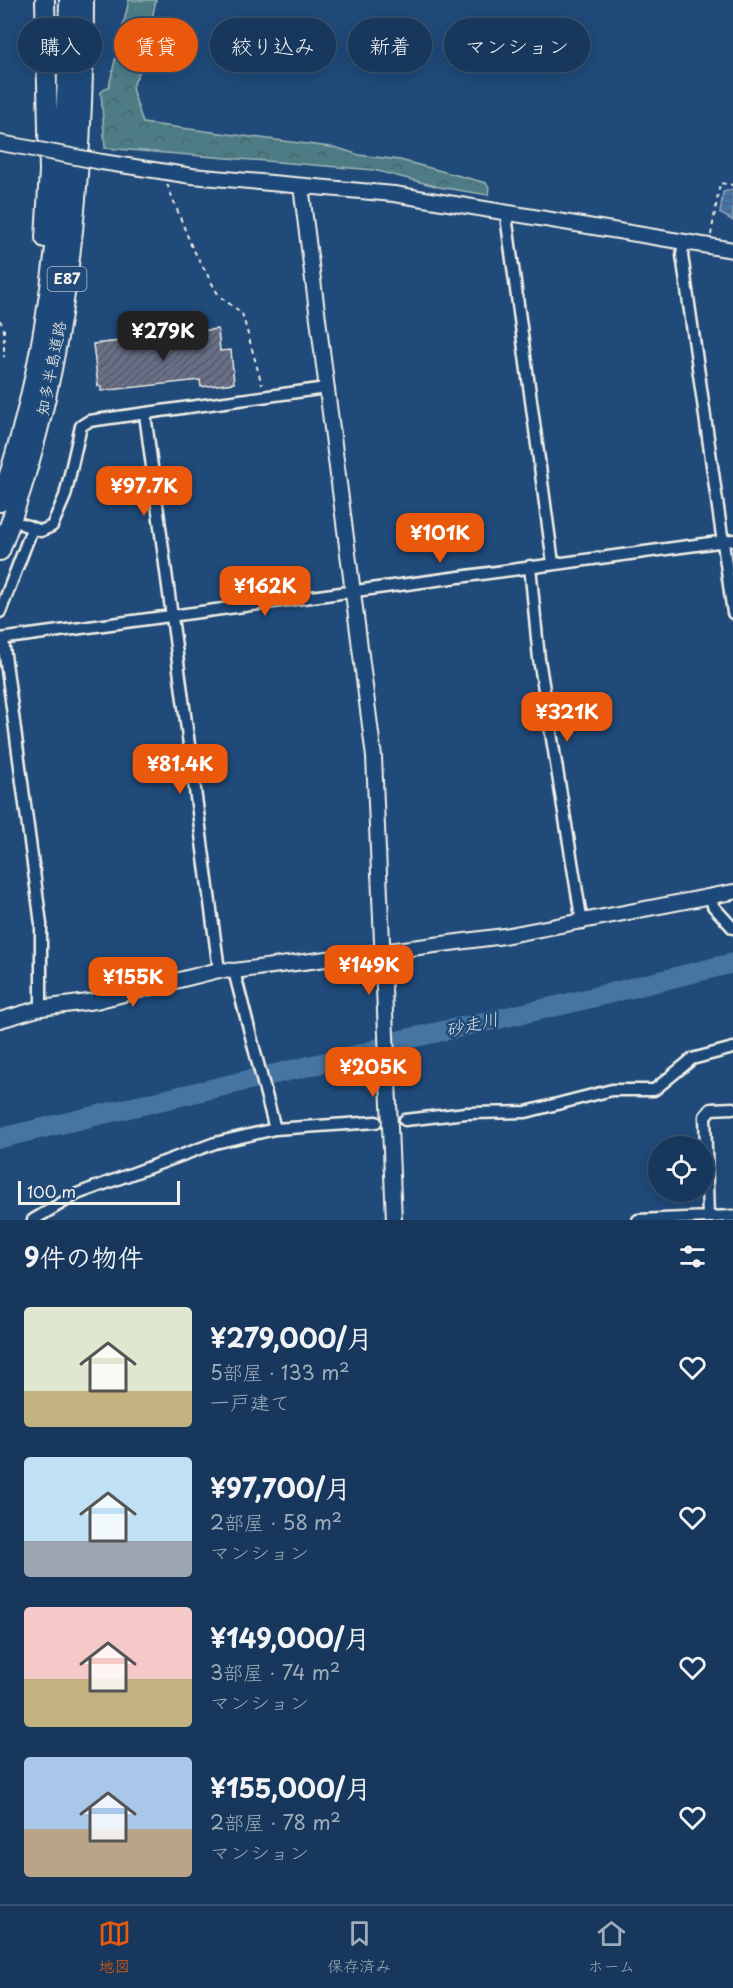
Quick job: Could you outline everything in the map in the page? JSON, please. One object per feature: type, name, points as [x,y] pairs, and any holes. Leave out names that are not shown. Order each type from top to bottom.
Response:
[{"type":"highway","points":[[38,353],[36,330],[43,271],[49,171],[45,0]]},
{"type":"highway","name":"知多半島道路","points":[[0,502],[20,436],[38,353],[51,276],[62,182],[69,0]]},
{"type":"highway","name":"知多半島道路","points":[[0,551],[36,440],[66,295],[78,174],[84,78],[84,0]]},
{"type":"street","points":[[0,142],[168,172],[394,194],[733,250]]},
{"type":"street","points":[[301,186],[374,757],[394,1220]]},
{"type":"street","points":[[508,214],[508,234],[553,563]]},
{"type":"street","points":[[684,242],[682,255],[728,541],[733,613]]},
{"type":"street","points":[[0,612],[27,526],[47,529],[57,518],[81,426],[89,421],[326,388]]},
{"type":"street","points":[[145,414],[219,970]]},
{"type":"street","points":[[41,1008],[41,924],[1,639],[728,541]]},
{"type":"street","points":[[530,566],[539,659],[582,922]]},
{"type":"street","points":[[0,1020],[41,1008],[96,1001],[219,970],[234,971],[504,936],[733,892]]},
{"type":"street","points":[[711,895],[713,906],[733,928]]},
{"type":"street","points":[[234,971],[275,1129]]},
{"type":"street","points":[[405,1120],[466,1113],[526,1112],[612,1090],[654,1090],[692,1059],[733,1048]]},
{"type":"street","points":[[708,1217],[705,1116],[711,1109],[733,1108]]},
{"type":"street","points":[[33,1220],[77,1194],[215,1143],[275,1129],[376,1122]]},
{"type":"street","points":[[638,1220],[733,1216]]},
{"type":"path","points":[[168,172],[169,192],[191,245],[219,296],[242,313],[266,398]]},
{"type":"path","points":[[709,246],[720,183],[733,185]]},
{"type":"path","points":[[0,320],[4,330],[4,357]]},
{"type":"green space","points":[[129,0],[156,0],[152,18],[125,18]]},
{"type":"green space","points":[[114,64],[114,72],[139,72],[132,88],[143,123],[338,148],[359,155],[400,160],[486,183],[489,187],[488,195],[439,187],[374,170],[105,148],[101,92],[109,86]]},
{"type":"water","points":[[733,189],[733,221],[720,213],[723,192]]},
{"type":"building","points":[[218,329],[220,351],[231,350],[234,383],[201,387],[200,380],[101,391],[101,386],[98,386],[93,344],[148,338],[148,343],[189,339],[188,332]]},
{"type":"waterway","name":"砂走川","points":[[0,1138],[365,1053],[402,1040],[566,1004],[733,963]]}]
